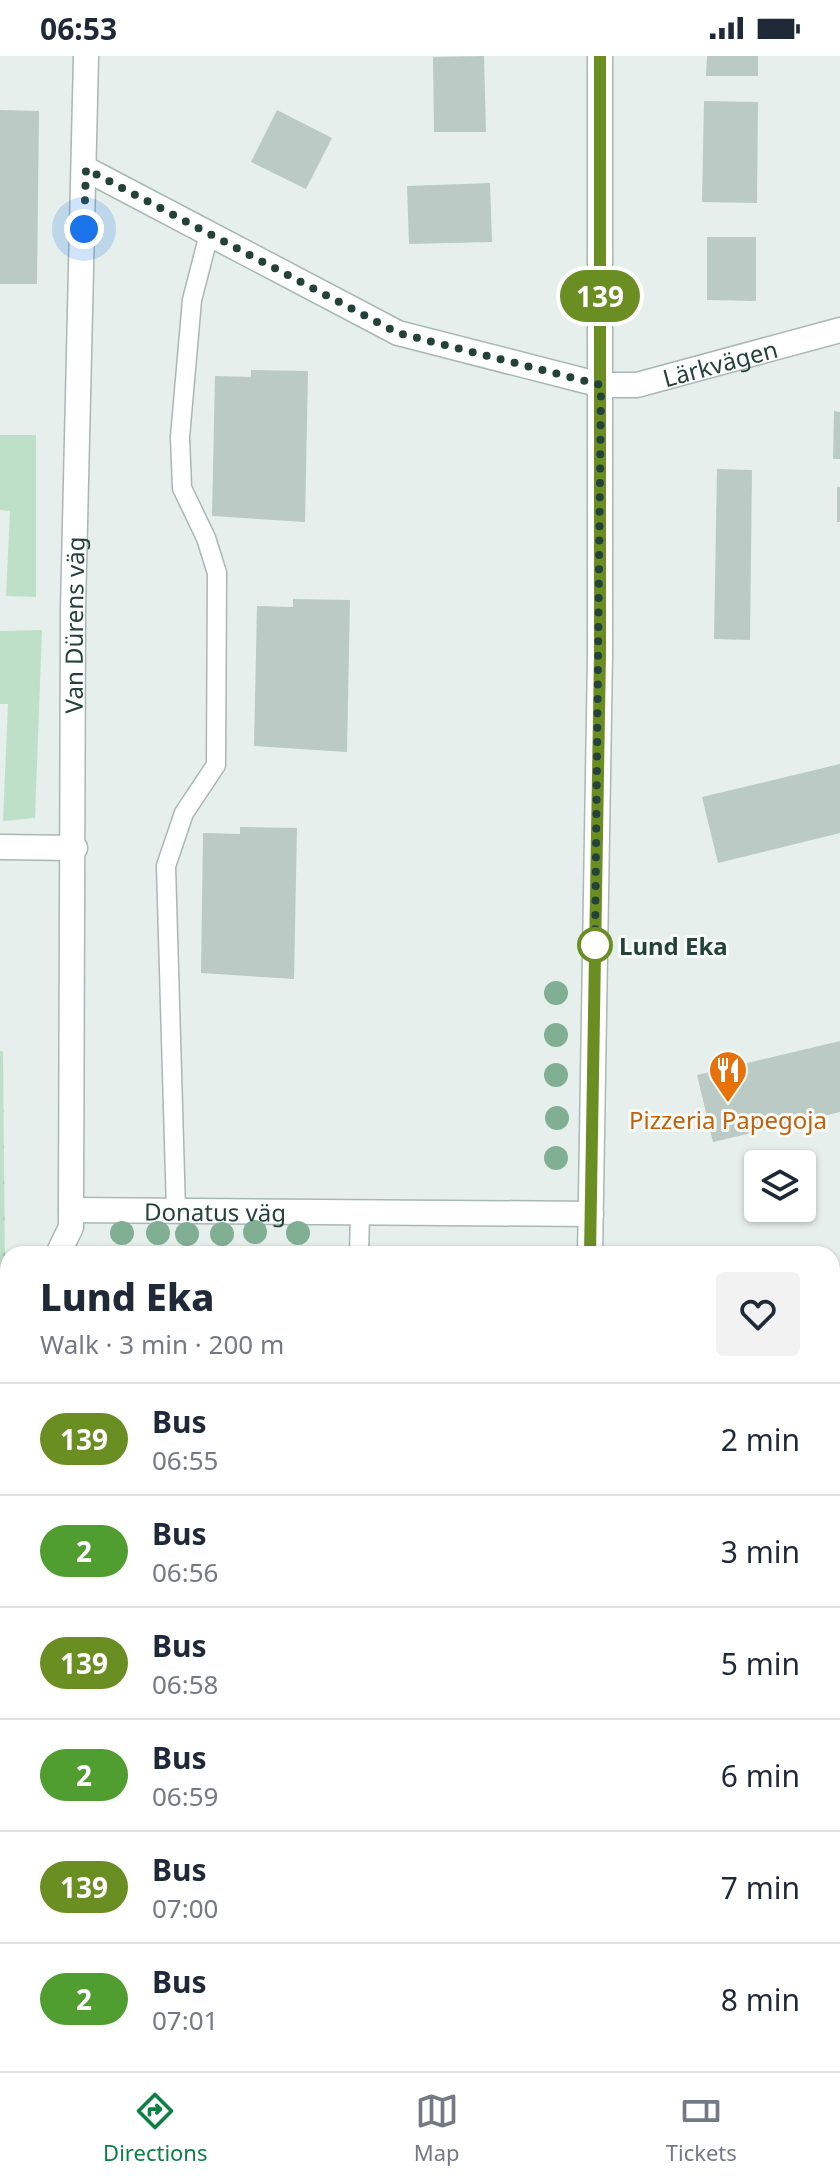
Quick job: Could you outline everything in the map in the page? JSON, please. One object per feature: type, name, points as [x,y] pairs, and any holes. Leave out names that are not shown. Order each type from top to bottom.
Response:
[{"type":"street","name":"Van Dürens väg","points":[[62,1246],[71,1227],[72,1202],[75,848],[73,578],[86,169],[86,56]]},
{"type":"street","points":[[590,1246],[601,385],[600,56]]},
{"type":"street","name":"Lärkvägen","points":[[86,169],[398,333],[601,385],[637,385],[840,330]]},
{"type":"street","points":[[0,847],[75,848]]},
{"type":"street","name":"Donatus väg","points":[[72,1202],[176,1211],[591,1214]]},
{"type":"lane","points":[[176,1211],[166,866],[184,813],[216,765],[217,573],[206,538],[182,488],[180,437],[192,300],[209,234]]},
{"type":"lane","points":[[359,1246],[360,1213]]},
{"type":"green space","points":[[0,435],[36,435],[36,597],[6,596],[10,511],[0,510]]},
{"type":"green space","points":[[42,630],[35,818],[3,821],[8,704],[0,704],[0,631]]},
{"type":"green space","points":[[0,1051],[3,1051],[5,1246],[0,1246]]},
{"type":"building","points":[[484,56],[486,132],[434,132],[433,57]]},
{"type":"building","points":[[707,56],[758,56],[758,76],[706,76]]},
{"type":"building","points":[[704,101],[758,102],[757,203],[702,202]]},
{"type":"building","points":[[0,110],[39,111],[37,284],[0,284]]},
{"type":"building","points":[[277,110],[332,138],[306,189],[251,162]]},
{"type":"building","points":[[490,183],[492,242],[409,244],[407,186]]},
{"type":"building","points":[[707,237],[756,237],[756,301],[707,300]]},
{"type":"building","points":[[251,370],[308,371],[305,522],[212,516],[215,376],[251,377]]},
{"type":"building","points":[[834,411],[840,412],[840,459],[833,459]]},
{"type":"building","points":[[717,469],[752,470],[750,640],[714,639]]},
{"type":"building","points":[[837,487],[840,487],[840,522],[837,522]]},
{"type":"building","points":[[293,599],[350,600],[347,752],[254,746],[257,606],[293,607]]},
{"type":"building","points":[[840,764],[840,833],[718,863],[702,797]]},
{"type":"building","points":[[240,827],[297,828],[294,979],[201,973],[203,833],[240,834]]},
{"type":"building","points":[[840,1041],[840,1112],[713,1142],[697,1075]]},
{"type":"bus line","name":"139","points":[[590,1246],[600,655],[600,56]]},
{"type":"place","name":"Lund Eka","points":[[595,945]]},
{"type":"place","name":"Pizzeria Papegoja","points":[[728,1104]]},
{"type":"route","points":[[84,229],[86,169],[398,333],[601,385],[595,945]]}]
